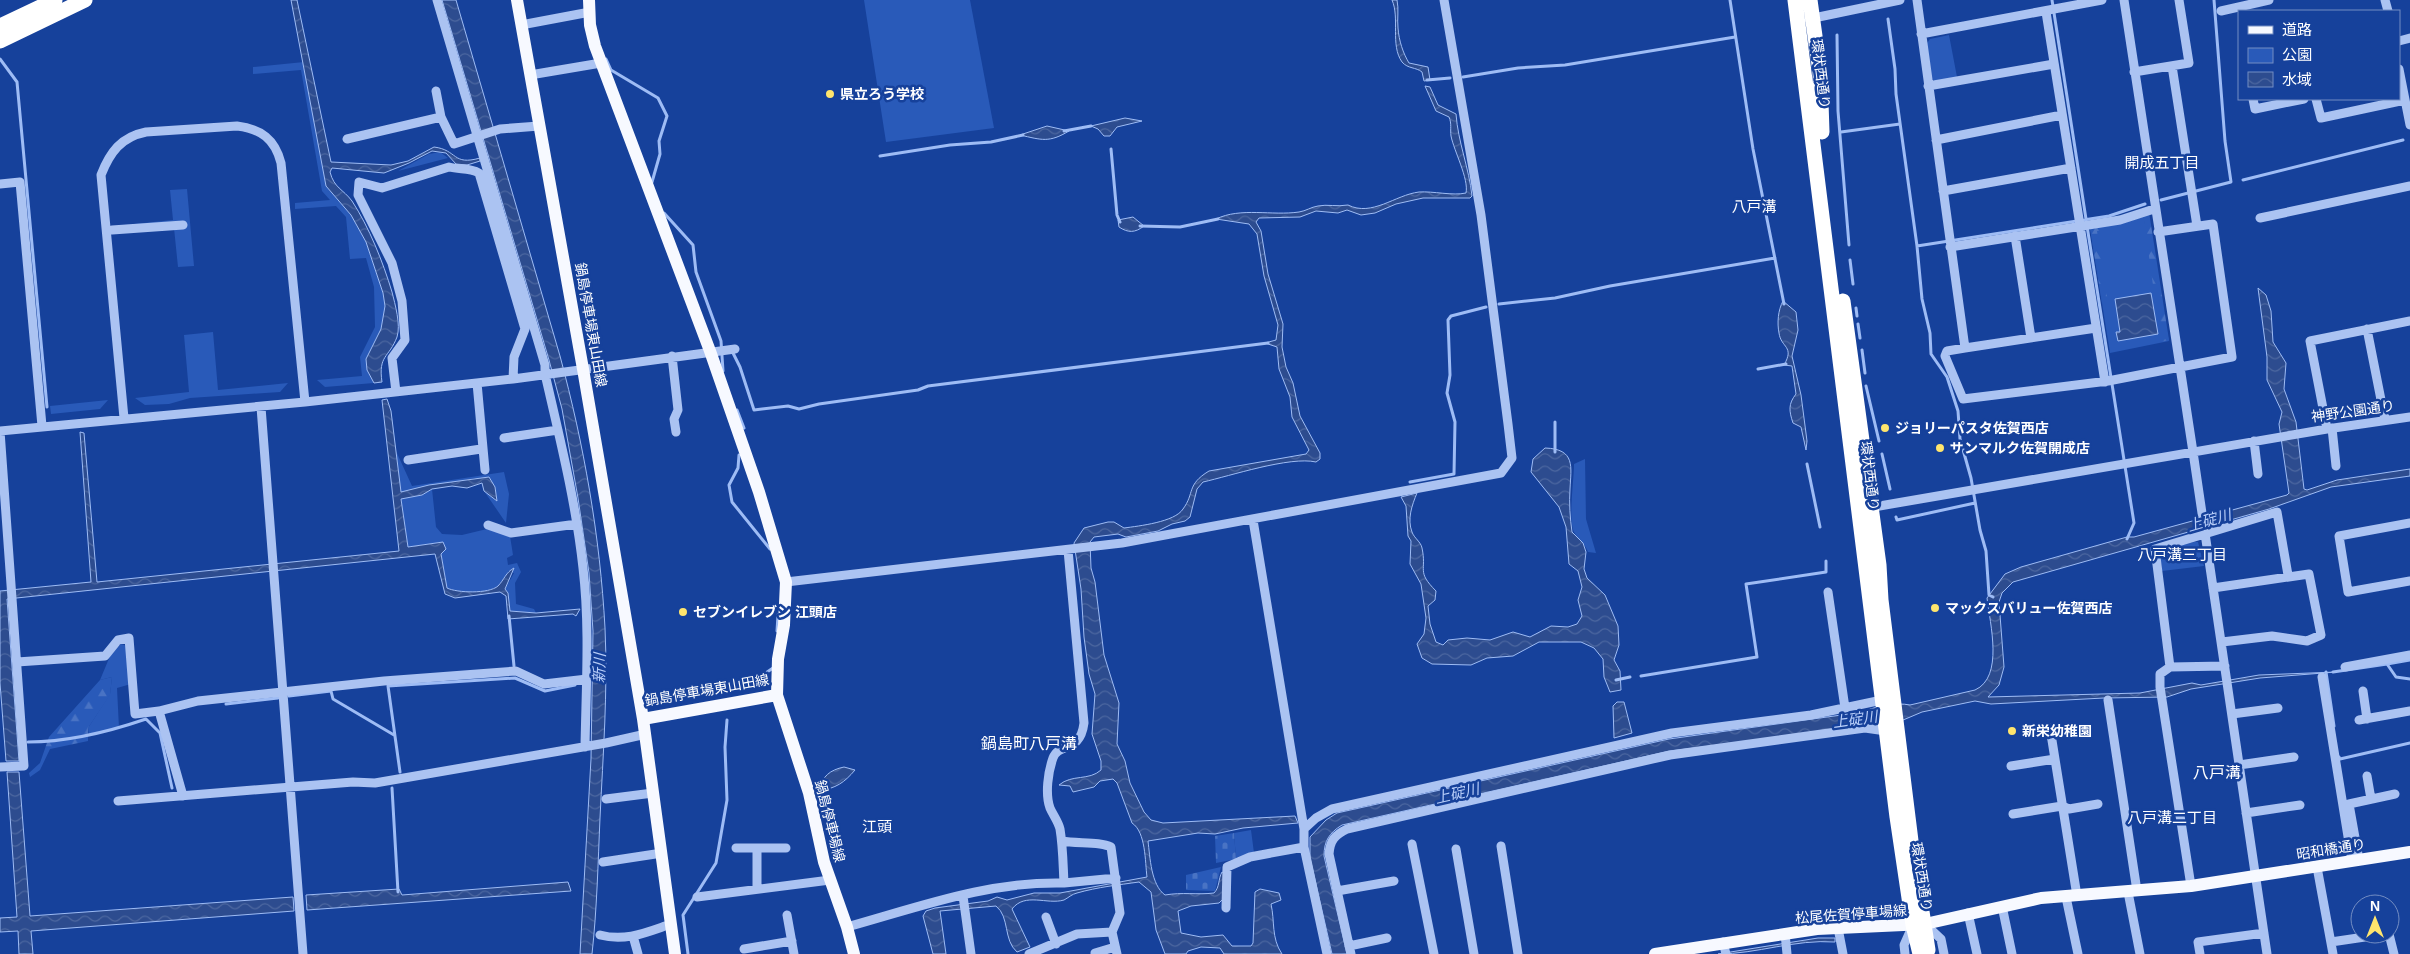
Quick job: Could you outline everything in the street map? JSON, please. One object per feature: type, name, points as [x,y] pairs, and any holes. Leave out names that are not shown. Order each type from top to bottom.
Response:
[{"type":"highway","points":[[0,26],[55,0]]},
{"type":"highway","points":[[0,41],[84,0]]},
{"type":"highway","name":"環状西通り","points":[[1795,0],[1805,19],[1820,72],[1820,121],[1886,704],[1910,834],[1919,924],[1924,949]]},
{"type":"highway","name":"環状西通り","points":[[1805,19],[1810,0]]},
{"type":"main road","name":"鍋島停車場東山田線","points":[[517,0],[584,369],[643,719],[777,695],[778,660],[784,625],[786,582],[759,492],[723,349],[601,63],[592,32],[589,6]]},
{"type":"main road","name":"鍋島停車場線","points":[[777,695],[809,793],[830,880],[847,926],[854,954]]},
{"type":"main road","points":[[643,719],[675,954]]},
{"type":"main road","name":"昭和橋通り","points":[[2256,876],[2410,852]]},
{"type":"main road","name":"松尾佐賀停車場線","points":[[1655,954],[1786,944],[1838,928],[1919,924],[2041,898],[2192,886],[2256,876]]},
{"type":"street","points":[[436,0],[478,136],[544,366],[548,374],[558,430],[567,464],[584,568],[587,614],[586,746]]},
{"type":"street","points":[[786,582],[1122,544],[1501,472],[1512,458],[1481,215],[1444,0]]},
{"type":"street","points":[[1805,19],[1900,0]]},
{"type":"street","points":[[1917,0],[1965,348]]},
{"type":"street","points":[[1921,34],[2102,0]]},
{"type":"street","points":[[2124,0],[2154,209],[2194,452],[2204,532],[2222,642],[2267,954]]},
{"type":"street","points":[[2134,72],[2189,63],[2179,0]]},
{"type":"street","points":[[2221,10],[2269,0]]},
{"type":"street","points":[[521,25],[589,6]]},
{"type":"street","points":[[2051,11],[2054,64],[2062,115],[2082,223],[2096,328],[2110,381]]},
{"type":"street","points":[[530,75],[601,63]]},
{"type":"street","points":[[1928,86],[2054,64]]},
{"type":"street","points":[[2172,66],[2197,226]]},
{"type":"street","points":[[2400,74],[2410,125]]},
{"type":"street","points":[[436,91],[441,117],[454,144],[496,130],[540,126]]},
{"type":"street","points":[[2253,100],[2255,109],[2299,100]]},
{"type":"street","points":[[2316,100],[2321,118],[2405,100]]},
{"type":"street","points":[[1936,140],[2062,115]]},
{"type":"street","points":[[347,139],[441,117]]},
{"type":"street","points":[[124,418],[101,175],[116,147],[134,135],[146,132],[236,126],[250,128],[262,132],[278,151],[281,163],[306,402]]},
{"type":"street","points":[[396,392],[392,358],[405,340],[402,301],[392,263],[358,195],[359,182],[382,188],[449,167],[460,170],[471,168],[479,173],[525,329],[514,356],[513,379]]},
{"type":"street","points":[[1943,191],[2071,168]]},
{"type":"street","points":[[0,184],[20,182],[42,426]]},
{"type":"street","points":[[2260,218],[2408,187]]},
{"type":"street","points":[[1950,243],[2015,236],[2082,223],[2120,220],[2154,209]]},
{"type":"street","points":[[2096,328],[1947,351],[1945,356],[1963,399],[2110,381],[2232,357],[2213,224],[2158,232]]},
{"type":"street","points":[[112,230],[183,225]]},
{"type":"street","points":[[2015,236],[2031,338]]},
{"type":"street","points":[[2336,466],[2310,341],[2410,321]]},
{"type":"street","points":[[2367,330],[2385,420]]},
{"type":"street","points":[[0,768],[24,766],[0,431],[306,402],[513,379],[723,349]]},
{"type":"street","points":[[672,356],[678,410],[674,419],[676,432]]},
{"type":"street","points":[[477,383],[481,449],[485,470]]},
{"type":"street","points":[[261,406],[303,954]]},
{"type":"street","name":"神野公園通り","points":[[2254,441],[2410,417]]},
{"type":"street","points":[[504,438],[558,430]]},
{"type":"street","points":[[1864,508],[2254,441],[2258,474]]},
{"type":"street","points":[[408,460],[481,449]]},
{"type":"street","points":[[2170,667],[2155,549],[2204,532],[2277,512],[2288,575]]},
{"type":"street","points":[[1252,520],[1304,829],[1304,848],[1327,954]]},
{"type":"street","points":[[2410,522],[2339,536],[2348,592],[2410,581]]},
{"type":"street","points":[[488,525],[511,533],[577,524]]},
{"type":"street","points":[[1064,884],[1062,841],[1059,826],[1047,796],[1053,757],[1056,752],[1076,743],[1082,734],[1084,723],[1071,549]]},
{"type":"street","points":[[2213,588],[2288,575],[2309,574],[2321,635],[2307,641],[2272,636],[2222,642]]},
{"type":"street","points":[[1828,592],[1845,708]]},
{"type":"street","points":[[17,662],[105,656],[118,640],[129,638],[135,714],[159,711],[198,701],[284,691],[516,671],[544,684],[586,679]]},
{"type":"street","points":[[2345,667],[2410,656]]},
{"type":"street","points":[[2192,886],[2160,687],[2160,674],[2170,667],[2225,666]]},
{"type":"street","points":[[2322,677],[2356,861]]},
{"type":"street","points":[[2363,691],[2363,719],[2410,711]]},
{"type":"street","points":[[2108,700],[2140,954]]},
{"type":"street","points":[[1304,829],[1316,818],[1332,809],[1662,735],[1811,715],[1845,708],[1886,704]]},
{"type":"street","points":[[2232,714],[2278,708]]},
{"type":"street","points":[[159,711],[182,796]]},
{"type":"street","points":[[1387,938],[1350,950],[1329,854],[1330,843],[1337,834],[1347,829],[1670,755],[1889,726]]},
{"type":"street","points":[[2050,728],[2062,806],[2078,954]]},
{"type":"street","points":[[118,801],[353,782],[375,783],[606,743],[646,734]]},
{"type":"street","points":[[2239,765],[2294,757]]},
{"type":"street","points":[[2011,766],[2055,759]]},
{"type":"street","points":[[2367,776],[2371,799]]},
{"type":"street","points":[[606,799],[654,793]]},
{"type":"street","points":[[2356,861],[2349,804],[2395,794]]},
{"type":"street","points":[[2013,814],[2062,806],[2069,809],[2098,804]]},
{"type":"street","points":[[2246,813],[2300,805]]},
{"type":"street","points":[[1062,841],[1105,844],[1111,847],[1120,913],[1112,932],[1116,951],[1095,953]]},
{"type":"street","points":[[1412,844],[1434,954]]},
{"type":"street","points":[[1501,846],[1518,954]]},
{"type":"street","points":[[736,848],[786,848]]},
{"type":"street","points":[[757,848],[757,889]]},
{"type":"street","points":[[1226,908],[1227,867],[1250,857],[1304,848]]},
{"type":"street","points":[[1456,849],[1474,954]]},
{"type":"street","points":[[603,862],[662,854]]},
{"type":"street","points":[[2316,867],[2333,954]]},
{"type":"street","points":[[697,896],[830,880]]},
{"type":"street","points":[[847,926],[963,898],[993,887],[1036,882],[1064,884],[1116,881]]},
{"type":"street","points":[[1337,891],[1394,881]]},
{"type":"street","points":[[963,898],[971,954]]},
{"type":"street","points":[[2002,906],[2012,954]]},
{"type":"street","points":[[1968,913],[1977,954]]},
{"type":"street","points":[[787,915],[794,954]]},
{"type":"street","points":[[1046,917],[1056,944]]},
{"type":"street","points":[[600,935],[620,938],[633,936],[671,924]]},
{"type":"street","points":[[1905,954],[1904,945],[1919,924],[1941,939],[1944,954]]},
{"type":"street","points":[[1838,928],[1843,954]]},
{"type":"street","points":[[1029,954],[1077,934],[1112,932]]},
{"type":"street","points":[[2200,954],[2198,942],[2264,933]]},
{"type":"street","points":[[633,936],[638,954]]},
{"type":"street","points":[[2331,942],[2350,939]]},
{"type":"street","points":[[744,949],[792,941]]},
{"type":"green space","points":[[864,0],[970,0],[994,128],[886,142]]},
{"type":"green space","points":[[1949,35],[1957,77],[1936,81],[1931,79],[1927,43],[1930,39]]},
{"type":"green space","points":[[304,62],[326,186],[351,215],[366,242],[383,293],[385,306],[381,329],[366,359],[367,370],[374,383],[325,387],[317,380],[362,376],[360,357],[375,327],[374,287],[366,258],[350,259],[346,217],[336,206],[295,209],[295,203],[330,200],[322,191],[301,70],[253,74],[253,67]]},
{"type":"green space","points":[[440,152],[448,158],[398,171],[429,154]]},
{"type":"green space","points":[[187,189],[194,266],[178,267],[174,228],[115,226],[173,220],[170,190]]},
{"type":"green space","points":[[2149,212],[2169,340],[2161,342],[2143,214]]},
{"type":"green space","points":[[2143,214],[2169,341],[2110,353],[2090,228]]},
{"type":"green space","points":[[2112,224],[2112,229],[2097,231],[2108,302],[2102,303],[2090,228]]},
{"type":"green space","points":[[213,332],[218,390],[288,383],[280,392],[190,398],[169,404],[145,405],[135,398],[189,392],[184,335]]},
{"type":"green space","points":[[108,400],[100,409],[51,414],[50,406]]},
{"type":"green space","points":[[396,451],[412,486],[504,472],[509,494],[506,523],[484,491],[497,500],[495,487],[475,478],[401,492]]},
{"type":"green space","points":[[1585,459],[1586,519],[1596,553],[1588,552],[1574,532],[1571,518],[1574,464]]},
{"type":"green space","points":[[432,489],[436,527],[442,534],[462,535],[487,529],[510,536],[513,555],[507,558],[508,565],[517,563],[521,572],[515,583],[516,604],[534,609],[536,613],[510,611],[508,593],[505,589],[514,573],[509,571],[500,584],[485,591],[452,591],[447,589],[441,554],[443,542],[408,547],[401,499],[422,495]]},
{"type":"green space","points":[[2198,542],[2204,566],[2162,571],[2160,554],[2166,549]]},
{"type":"green space","points":[[121,644],[127,646],[131,684],[117,688],[119,728],[89,736],[88,728],[110,694],[112,677],[100,680],[110,656]]},
{"type":"green space","points":[[112,677],[110,695],[88,728],[88,741],[50,749],[40,770],[30,777],[29,773],[40,763],[49,737],[100,680]]},
{"type":"green space","points":[[1251,830],[1254,853],[1236,859],[1234,833]]},
{"type":"green space","points":[[1234,833],[1236,859],[1216,863],[1215,836]]},
{"type":"green space","points":[[1221,867],[1215,891],[1186,890],[1186,875]]},
{"type":"water","points":[[291,0],[297,0],[331,162],[391,165],[408,161],[434,147],[447,151],[459,159],[471,160],[480,158],[480,161],[467,165],[456,164],[446,153],[432,151],[384,173],[332,168],[330,172],[336,185],[352,201],[370,233],[395,302],[398,332],[394,344],[383,361],[382,382],[374,383],[367,370],[366,359],[381,329],[385,306],[383,293],[366,242],[351,215],[326,186]]},
{"type":"water","name":"新川","points":[[442,0],[456,0],[560,356],[569,389],[590,491],[603,594],[606,675],[597,886],[592,954],[580,954],[591,759],[593,631],[589,573],[578,498],[562,409],[549,360]]},
{"type":"water","points":[[1392,0],[1397,0],[1400,42],[1405,55],[1409,63],[1428,67],[1430,80],[1424,81],[1422,72],[1404,64],[1398,55]]},
{"type":"water","points":[[1425,86],[1430,87],[1438,105],[1456,114],[1471,186],[1472,196],[1470,198],[1423,198],[1396,204],[1375,213],[1361,215],[1347,210],[1338,213],[1316,211],[1300,217],[1259,218],[1256,222],[1261,231],[1268,274],[1283,324],[1282,347],[1286,367],[1293,383],[1300,416],[1320,453],[1320,459],[1316,462],[1305,461],[1276,464],[1203,482],[1197,489],[1190,517],[1185,521],[1172,524],[1158,531],[1126,537],[1118,534],[1094,537],[1090,542],[1091,568],[1095,582],[1104,655],[1119,703],[1117,744],[1125,761],[1130,783],[1144,812],[1151,820],[1163,823],[1295,816],[1298,823],[1243,828],[1215,834],[1198,833],[1148,841],[1152,870],[1157,885],[1165,895],[1214,893],[1222,872],[1224,873],[1223,899],[1219,903],[1191,906],[1178,911],[1181,933],[1201,937],[1223,935],[1232,946],[1251,946],[1253,943],[1255,892],[1260,889],[1279,893],[1281,900],[1271,904],[1276,942],[1282,954],[1224,954],[1220,948],[1201,947],[1188,951],[1186,954],[1165,954],[1156,930],[1151,892],[1139,882],[1085,891],[1073,894],[1064,900],[1030,900],[1017,904],[1012,909],[1030,947],[1017,952],[1010,941],[1003,916],[996,906],[940,911],[946,954],[933,954],[923,916],[926,911],[935,908],[988,901],[997,897],[1007,900],[1034,893],[1060,893],[1147,877],[1140,833],[1132,823],[1117,783],[1113,779],[1100,781],[1094,787],[1073,792],[1070,786],[1059,785],[1101,770],[1101,761],[1092,734],[1095,694],[1089,674],[1084,637],[1081,589],[1074,543],[1084,528],[1114,522],[1124,528],[1156,523],[1173,517],[1187,503],[1197,481],[1209,471],[1306,454],[1309,450],[1292,417],[1290,397],[1279,369],[1277,347],[1265,343],[1276,340],[1278,325],[1264,276],[1257,234],[1249,224],[1216,219],[1236,213],[1299,212],[1321,205],[1348,205],[1357,208],[1375,207],[1419,192],[1466,193],[1465,180],[1451,136],[1449,117],[1436,111]]},
{"type":"water","points":[[1125,118],[1142,121],[1117,127],[1110,136],[1104,136],[1098,129],[1091,126]]},
{"type":"water","points":[[1047,126],[1069,131],[1051,139],[1020,135]]},
{"type":"water","points":[[1133,217],[1144,226],[1132,231],[1119,227],[1118,220]]},
{"type":"water","name":"上碇川","points":[[2258,288],[2266,295],[2271,311],[2273,342],[2286,363],[2284,389],[2296,422],[2304,489],[2307,490],[2337,480],[2410,469],[2410,476],[2331,487],[2269,509],[2013,582],[2002,593],[1999,602],[2004,667],[1999,685],[1988,697],[2140,693],[2192,683],[2201,685],[2259,675],[2336,672],[2260,678],[2191,689],[2167,697],[2104,698],[1991,704],[1975,701],[1922,712],[1896,723],[1670,751],[1342,825],[1328,838],[1324,851],[1347,954],[1332,954],[1310,858],[1310,837],[1326,820],[1337,813],[1669,739],[1863,712],[1886,705],[1910,705],[1975,690],[1984,683],[1990,674],[1992,662],[1992,635],[1987,598],[2005,574],[2021,567],[2127,537],[2134,537],[2287,495],[2289,493],[2279,424],[2282,412],[2267,380],[2267,357]]},
{"type":"water","points":[[2151,293],[2158,334],[2118,341],[2116,332],[2120,332],[2115,299]]},
{"type":"water","points":[[1783,301],[1796,312],[1798,330],[1792,356],[1801,395],[1807,441],[1806,450],[1801,427],[1793,423],[1790,411],[1790,404],[1796,394],[1792,366],[1784,365],[1788,350],[1780,338],[1778,329],[1779,312]]},
{"type":"water","points":[[387,399],[391,411],[401,492],[429,485],[489,477],[495,487],[497,501],[484,491],[482,483],[467,488],[452,486],[432,489],[422,495],[401,499],[408,547],[443,542],[446,549],[441,554],[447,588],[465,592],[494,589],[514,568],[505,589],[508,593],[510,611],[536,613],[580,609],[576,616],[573,614],[508,619],[506,596],[500,592],[455,598],[445,594],[435,554],[7,599],[19,761],[6,761],[0,683],[0,591],[91,582],[80,432],[84,433],[97,582],[399,551],[382,400]]},
{"type":"water","points":[[1545,448],[1562,452],[1570,461],[1570,516],[1572,532],[1583,543],[1586,552],[1584,569],[1587,578],[1605,595],[1618,626],[1619,645],[1614,660],[1620,671],[1621,690],[1610,692],[1604,677],[1603,659],[1594,648],[1581,642],[1539,642],[1513,656],[1487,658],[1471,665],[1432,664],[1422,658],[1417,644],[1424,634],[1426,618],[1421,584],[1410,564],[1411,541],[1408,536],[1406,506],[1401,497],[1417,493],[1413,502],[1410,522],[1413,534],[1422,548],[1424,575],[1436,591],[1435,600],[1428,606],[1430,624],[1436,642],[1443,645],[1448,640],[1467,638],[1490,640],[1513,632],[1530,637],[1551,626],[1568,627],[1577,624],[1582,616],[1578,600],[1582,587],[1578,571],[1569,564],[1566,527],[1559,507],[1531,472],[1533,459]]},
{"type":"water","points":[[1617,702],[1624,702],[1632,733],[1614,738],[1613,706]]},
{"type":"water","points":[[844,767],[855,770],[839,784],[819,791],[822,781],[827,774]]},
{"type":"water","points":[[7,772],[19,772],[30,916],[293,897],[294,911],[31,931],[33,954],[19,954],[18,931],[0,932],[0,918],[17,917]]},
{"type":"water","points":[[568,882],[571,891],[307,910],[306,895],[399,889],[402,895]]},
{"type":"water","points":[[1818,938],[1835,938],[1835,942],[1791,944],[1747,952],[1718,954]]},
{"type":"waterway","points":[[1730,0],[1753,149],[1784,304]]},
{"type":"waterway","points":[[2052,0],[2086,219]]},
{"type":"waterway","points":[[2161,200],[2231,182],[2225,141],[2214,0]]},
{"type":"waterway","points":[[1888,19],[1895,69],[1896,94],[1917,246]]},
{"type":"waterway","points":[[1837,35],[1838,111],[1849,245]]},
{"type":"waterway","points":[[1463,77],[1518,68],[1565,65],[1735,37]]},
{"type":"waterway","points":[[0,59],[17,82],[47,407]]},
{"type":"waterway","points":[[606,59],[611,70],[658,98],[667,116],[659,141],[660,154],[652,182]]},
{"type":"waterway","points":[[1427,80],[1450,78]]},
{"type":"waterway","points":[[1841,132],[1900,124]]},
{"type":"waterway","points":[[1064,131],[1091,126]]},
{"type":"waterway","points":[[880,156],[950,145],[991,142],[1023,135]]},
{"type":"waterway","points":[[2243,180],[2403,140]]},
{"type":"waterway","points":[[1111,149],[1117,215],[1120,222]]},
{"type":"waterway","points":[[1993,597],[1989,595],[1986,551],[1980,530],[1971,478],[1960,439],[1958,411],[1947,377],[1931,354],[1930,333],[1922,299],[1917,246],[2109,216],[2145,204]]},
{"type":"waterway","points":[[664,213],[693,245],[696,272],[721,341],[723,371]]},
{"type":"waterway","points":[[1140,226],[1180,227],[1218,219]]},
{"type":"waterway","points":[[2087,226],[2134,523],[2127,539]]},
{"type":"waterway","points":[[1499,304],[1555,298],[1610,286],[1775,258]]},
{"type":"waterway","points":[[1850,260],[1853,284]]},
{"type":"waterway","points":[[1410,482],[1454,474],[1455,422],[1447,393],[1450,375],[1448,320],[1451,316],[1486,307]]},
{"type":"waterway","points":[[1856,308],[1857,316]]},
{"type":"waterway","points":[[1858,324],[1860,338]]},
{"type":"waterway","points":[[732,351],[740,367],[754,410],[788,406],[799,409],[819,404],[918,390],[928,386],[1268,343]]},
{"type":"waterway","points":[[1862,350],[1865,373]]},
{"type":"waterway","points":[[1758,369],[1786,364]]},
{"type":"waterway","points":[[1866,386],[1879,441]]},
{"type":"waterway","points":[[737,410],[744,428]]},
{"type":"waterway","points":[[1555,422],[1555,452]]},
{"type":"waterway","points":[[1882,454],[1890,489]]},
{"type":"waterway","points":[[739,455],[738,468],[729,485],[732,502],[770,549]]},
{"type":"waterway","points":[[1807,464],[1820,527]]},
{"type":"waterway","points":[[1896,517],[1897,520],[1975,503]]},
{"type":"waterway","points":[[1641,676],[1757,657],[1746,584],[1826,572],[1826,561]]},
{"type":"waterway","points":[[777,631],[778,615]]},
{"type":"waterway","points":[[509,616],[514,666]]},
{"type":"waterway","points":[[2387,664],[2410,660]]},
{"type":"waterway","points":[[2333,672],[2387,664],[2396,677],[2410,679]]},
{"type":"waterway","points":[[752,686],[754,681],[773,668]]},
{"type":"waterway","points":[[2326,672],[2334,726]]},
{"type":"waterway","points":[[1616,680],[1630,677]]},
{"type":"waterway","points":[[400,772],[388,686],[515,678],[545,691],[575,685]]},
{"type":"waterway","points":[[289,696],[331,691],[333,699],[394,735]]},
{"type":"waterway","points":[[226,704],[278,698]]},
{"type":"waterway","points":[[28,742],[43,742],[88,735],[146,719],[160,733],[172,788]]},
{"type":"waterway","points":[[688,954],[683,915],[716,863],[727,800],[725,747],[727,720]]},
{"type":"waterway","points":[[2339,757],[2340,759],[2410,743]]},
{"type":"waterway","points":[[392,788],[398,892]]},
{"type":"place","name":"県立ろう学校","points":[[830,94]]},
{"type":"place","name":"ジョリーパスタ佐賀西店","points":[[1885,428]]},
{"type":"place","name":"サンマルク佐賀開成店","points":[[1940,448]]},
{"type":"place","name":"マックスバリュー佐賀西店","points":[[1935,608]]},
{"type":"place","name":"セブンイレブン 江頭店","points":[[683,612]]},
{"type":"place","name":"新栄幼稚園","points":[[2012,731]]},
{"type":"district","name":"開成五丁目","points":[[2162,162]]},
{"type":"district","name":"八戸溝","points":[[1754,206]]},
{"type":"district","name":"八戸溝三丁目","points":[[2182,554]]},
{"type":"district","name":"鍋島町八戸溝","points":[[1029,743]]},
{"type":"district","name":"八戸溝","points":[[2217,772]]},
{"type":"district","name":"八戸溝二丁目","points":[[2172,817]]},
{"type":"district","name":"江頭","points":[[877,826]]}]
